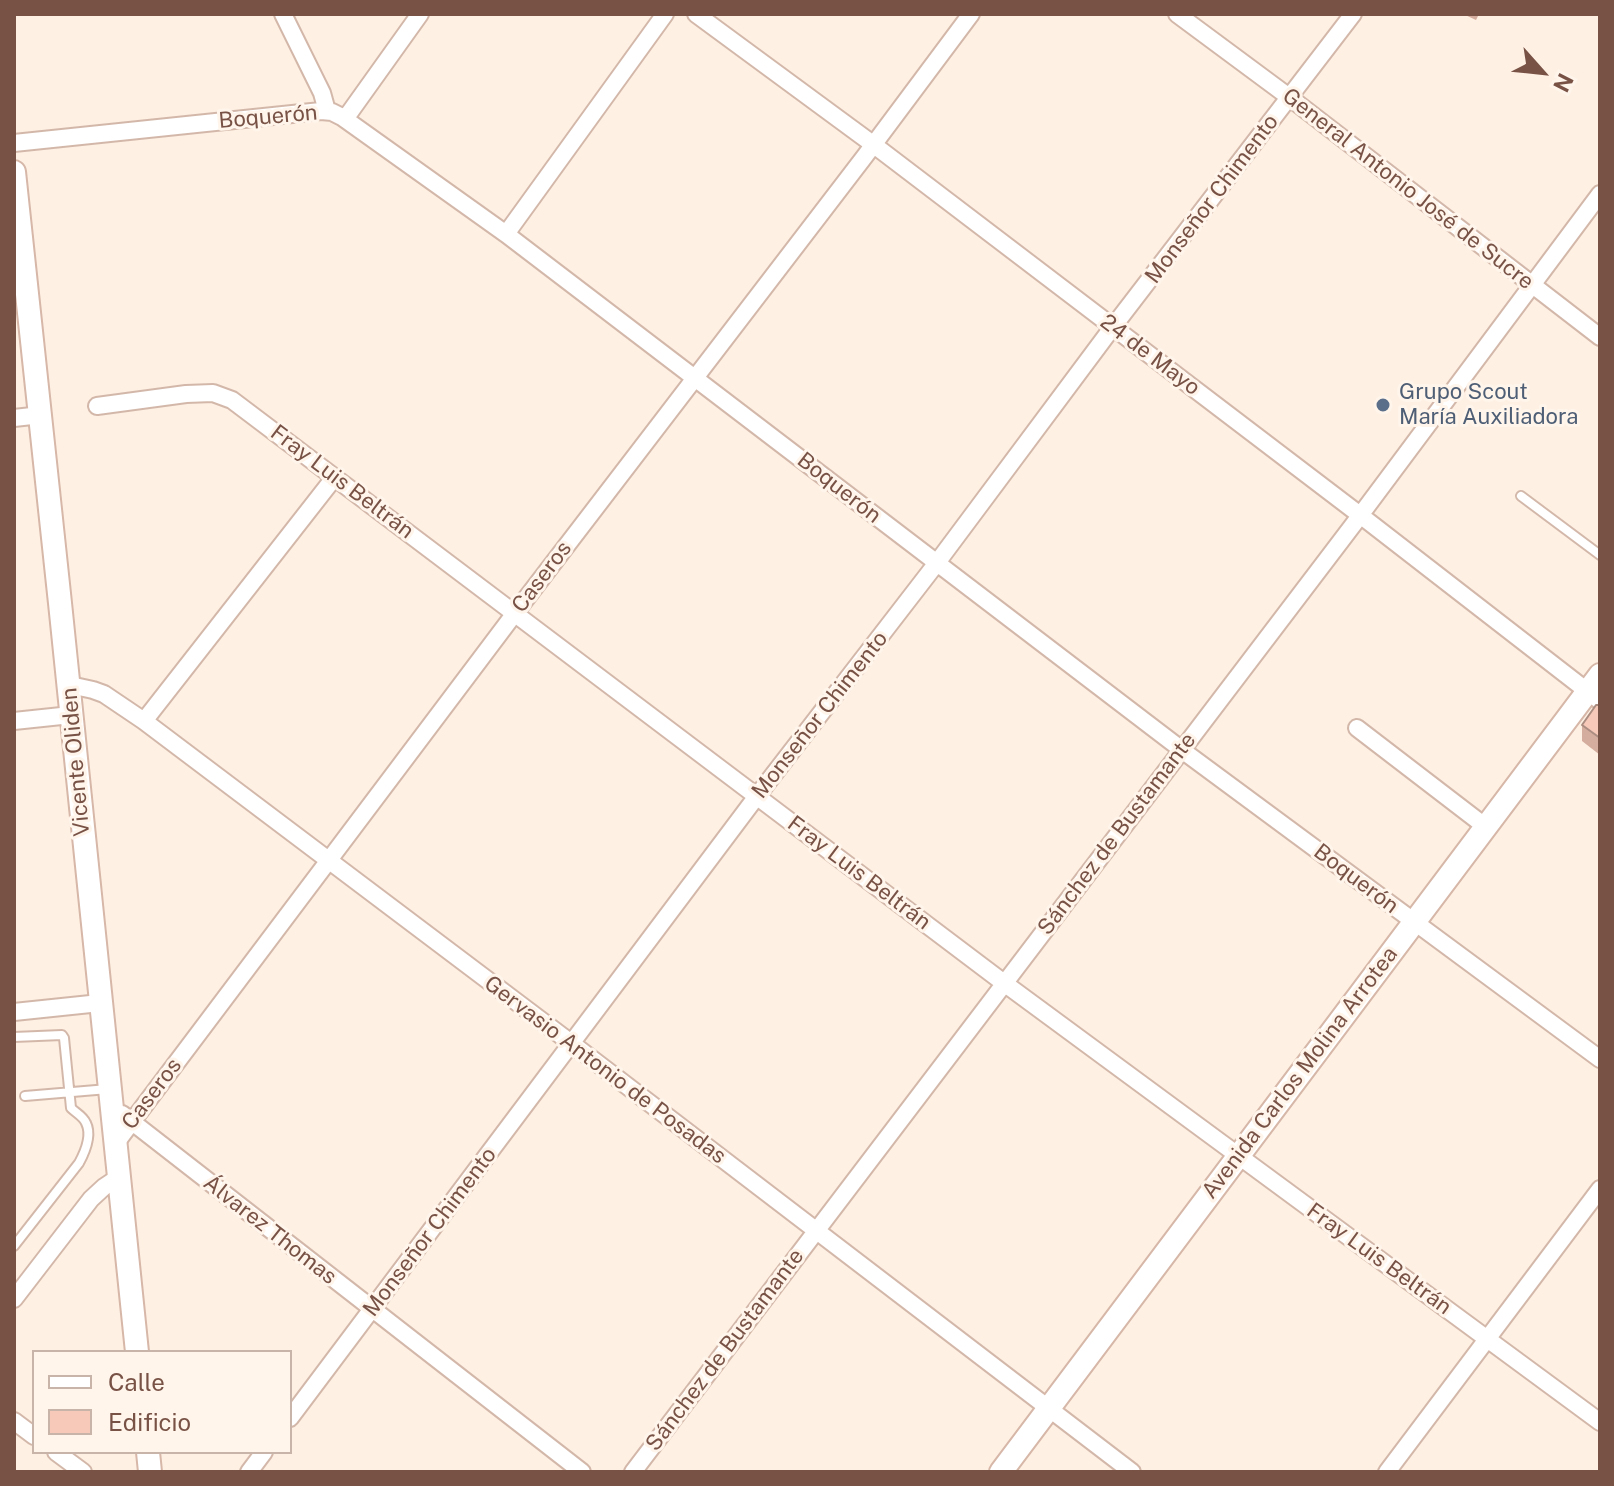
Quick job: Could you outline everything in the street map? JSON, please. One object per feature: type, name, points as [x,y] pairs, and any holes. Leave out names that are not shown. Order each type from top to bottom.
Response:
[{"type":"street","points":[[283,14],[322,93],[327,111]]},
{"type":"street","points":[[345,119],[420,14]]},
{"type":"street","points":[[506,234],[665,14]]},
{"type":"street","name":"24 de Mayo","points":[[696,14],[1596,689]]},
{"type":"street","name":"Caseros","points":[[116,1143],[971,14]]},
{"type":"street","name":"General Antonio José de Sucre","points":[[1177,14],[1600,337]]},
{"type":"street","name":"Monseñor Chimento","points":[[292,1415],[757,796],[1353,14]]},
{"type":"street","name":"Boquerón","points":[[14,143],[327,111],[345,119],[506,234],[936,564],[1600,1059]]},
{"type":"street","name":"Vicente Oliden","points":[[14,172],[70,685],[137,1350]]},
{"type":"street","name":"Sánchez de Bustamante","points":[[633,1472],[1600,194]]},
{"type":"street","name":"Fray Luis Beltrán","points":[[97,406],[186,394],[213,393],[232,400],[1004,983],[1600,1422]]},
{"type":"street","points":[[14,418],[41,415]]},
{"type":"street","points":[[144,721],[334,478]]},
{"type":"street","name":"Gervasio Antonio de Posadas","points":[[70,685],[104,694],[144,721],[1132,1472]]},
{"type":"street","name":"Avenida Carlos Molina Arrotea","points":[[1001,1472],[1486,827],[1596,689]]},
{"type":"street","points":[[14,721],[71,715]]},
{"type":"street","points":[[1357,728],[1486,827]]},
{"type":"street","points":[[14,1012],[100,1003]]},
{"type":"street","name":"Álvarez Thomas","points":[[110,1097],[131,1121],[582,1472]]},
{"type":"street","points":[[14,1299],[91,1199],[119,1177]]},
{"type":"street","points":[[1387,1472],[1600,1189]]},
{"type":"street","points":[[14,1421],[32,1434]]},
{"type":"street","points":[[59,1454],[83,1472]]},
{"type":"street","points":[[249,1472],[262,1454]]},
{"type":"lane","points":[[1521,496],[1600,555]]},
{"type":"lane","points":[[14,1037],[62,1035],[71,1108],[83,1118],[88,1131],[83,1155],[14,1246]]},
{"type":"lane","points":[[25,1096],[69,1093],[110,1097]]},
{"type":"building","points":[[1596,705],[1600,705],[1600,738],[1582,725]]},
{"type":"place","name":"Grupo Scout María Auxiliadora","points":[[1383,405]]}]
